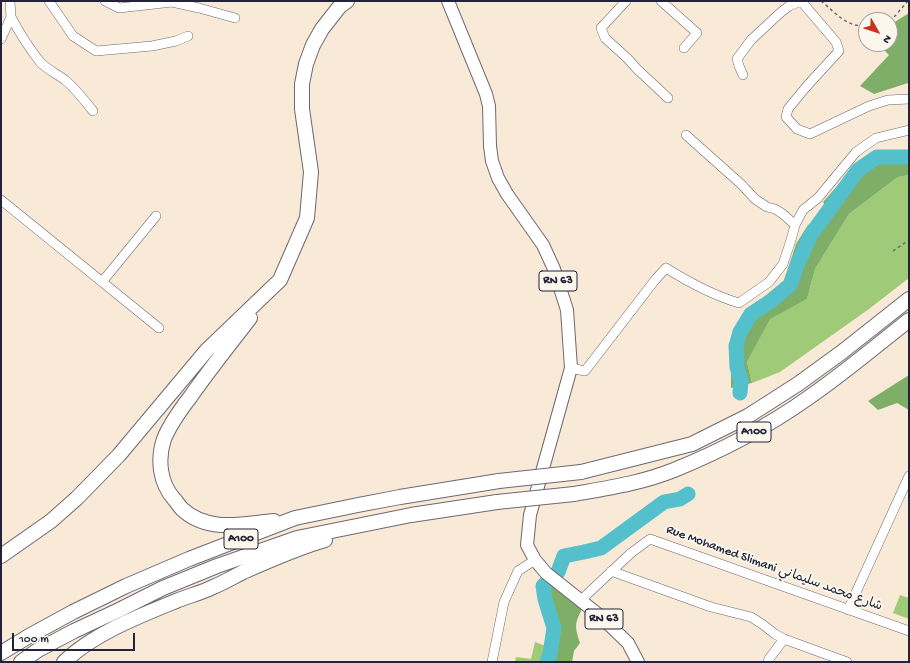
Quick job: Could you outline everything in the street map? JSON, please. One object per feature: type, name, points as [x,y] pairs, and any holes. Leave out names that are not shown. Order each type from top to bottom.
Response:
[{"type":"highway","points":[[295,518],[233,526],[214,525],[197,519],[182,509],[170,494],[163,479],[160,462],[164,441],[170,428],[205,376],[280,280],[307,218],[311,172],[302,109],[302,84],[306,64],[313,45],[322,29],[343,3]]},
{"type":"highway","points":[[1,556],[51,521],[78,498],[119,455],[207,350],[280,280]]},
{"type":"highway","name":"A100","points":[[1,653],[35,632],[126,586],[295,518],[365,504],[499,481],[581,472],[692,444],[748,416],[798,384],[842,352],[909,299]]},
{"type":"highway","name":"A100","points":[[20,662],[38,650],[74,631],[163,588],[217,566],[297,538],[411,515],[498,502],[574,494],[635,483],[674,471],[763,427],[808,398],[909,320]]},
{"type":"highway","points":[[64,662],[103,634],[176,601],[213,587],[265,562],[316,543],[411,515]]},
{"type":"main road","name":"RN 63","points":[[448,1],[486,94],[489,106],[492,161],[498,178],[507,194],[543,245],[554,269],[567,310],[571,368],[530,515],[527,545],[534,560],[546,573],[600,615],[628,643],[638,662]]},
{"type":"street","points":[[10,1],[11,17],[40,62],[75,89],[93,111]]},
{"type":"street","points":[[50,1],[73,36],[96,51],[152,46],[176,41],[188,36]]},
{"type":"street","points":[[105,1],[119,8],[172,2],[200,4],[235,18]]},
{"type":"street","points":[[626,1],[601,28],[604,38],[668,98]]},
{"type":"street","points":[[661,1],[697,33],[684,48]]},
{"type":"street","points":[[743,75],[737,59],[751,40],[789,6],[801,1],[836,42],[839,51],[806,86],[788,109],[786,117],[797,129],[810,134],[869,106],[888,100],[909,99]]},
{"type":"street","points":[[1,39],[11,17]]},
{"type":"street","points":[[571,368],[585,371],[655,280],[666,268],[693,284],[722,298],[739,303],[769,282],[783,264],[795,225],[803,210],[818,198],[856,152],[876,138],[909,130]]},
{"type":"street","points":[[686,135],[742,184],[755,199],[767,207],[775,209],[783,214],[795,225]]},
{"type":"street","points":[[1,200],[159,328]]},
{"type":"street","points":[[102,282],[156,216]]},
{"type":"street","points":[[848,610],[909,476]]},
{"type":"street","name":"Rue Mohamed Slimani شارع محمد سليماني","points":[[581,600],[630,553],[650,539],[909,631]]},
{"type":"street","points":[[492,662],[504,602],[518,571],[534,560]]},
{"type":"street","points":[[612,571],[711,607],[750,617],[784,639],[847,662]]},
{"type":"street","points":[[768,662],[784,639]]},
{"type":"path","points":[[821,1],[848,23],[858,26]]},
{"type":"path","points":[[898,13],[908,1]]},
{"type":"path","points":[[893,251],[909,240]]},
{"type":"green space","points":[[909,13],[909,84],[908,83],[874,94],[860,86],[889,55],[886,52],[898,52],[898,20]]},
{"type":"green space","points":[[909,151],[909,175],[898,177],[849,214],[815,269],[807,299],[770,319],[747,362],[752,383],[731,388],[731,353],[742,319],[760,300],[784,281],[796,244],[808,225],[828,209],[823,202],[854,167],[875,153]]},
{"type":"green space","points":[[909,175],[909,278],[869,309],[780,372],[752,383],[747,362],[770,318],[807,299],[815,269],[849,214],[898,177]]},
{"type":"green space","points":[[909,375],[909,410],[897,403],[878,410],[868,401]]},
{"type":"green space","points":[[550,582],[583,607],[576,624],[580,643],[574,651],[572,662],[551,662],[554,652],[557,619],[549,601],[547,588]]},
{"type":"green space","points":[[900,595],[909,598],[909,619],[893,613]]},
{"type":"green space","points":[[535,642],[548,647],[544,662],[515,662],[516,657],[531,659]]},
{"type":"waterway","points":[[740,393],[741,381],[737,367],[736,346],[740,332],[751,314],[771,301],[790,285],[810,236],[858,170],[877,157],[909,157]]},
{"type":"waterway","points":[[547,662],[550,654],[554,628],[545,599],[543,586],[558,572],[564,556],[601,548],[664,502],[680,499],[688,494]]}]
